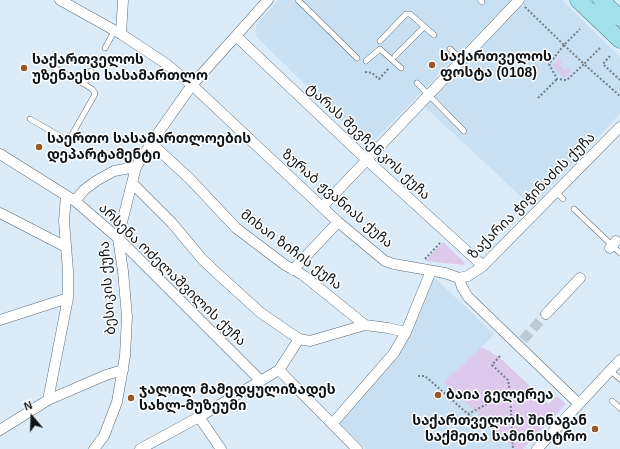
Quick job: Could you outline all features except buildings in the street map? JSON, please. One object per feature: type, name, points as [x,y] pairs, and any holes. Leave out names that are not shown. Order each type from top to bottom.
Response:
[{"type":"main road","points":[[578,0],[620,40]]},
{"type":"main road","points":[[601,0],[620,18]]},
{"type":"street","name":"ზურაბ ჟვანიას ქუჩა","points":[[60,0],[118,32],[165,63],[192,85],[338,222],[385,261],[394,264],[446,272],[459,278]]},
{"type":"street","points":[[118,32],[123,0]]},
{"type":"street","name":"ბესიკის ქუჩა","points":[[94,449],[104,436],[117,402],[123,370],[127,317],[123,271],[118,238],[136,167],[192,85],[268,0]]},
{"type":"street","points":[[322,207],[462,60],[521,2]]},
{"type":"street","name":"ტარას შევჩენკოს ქუჩა","points":[[236,36],[367,160],[483,266]]},
{"type":"street","name":"ზაქარია ჭიჭინაძის ქუჩა","points":[[459,278],[468,276],[483,266],[560,196],[620,127]]},
{"type":"street","name":"მიხაი ზიჩის ქუჩა","points":[[151,143],[195,184],[236,228],[285,266],[303,275],[365,325]]},
{"type":"street","name":"არსენა ოძელაშვილის ქუჩა","points":[[0,154],[71,198],[118,238],[261,381]]},
{"type":"street","points":[[48,400],[68,298],[64,221],[71,198],[114,171],[136,167]]},
{"type":"street","points":[[132,183],[172,223],[202,259],[219,275],[261,313],[300,339],[310,341],[365,325],[406,332]]},
{"type":"street","points":[[0,213],[66,247]]},
{"type":"street","points":[[293,270],[338,222]]},
{"type":"street","points":[[333,423],[394,353],[406,332],[431,270]]},
{"type":"street","points":[[459,278],[468,297],[520,343],[579,404]]},
{"type":"street","points":[[546,314],[580,278]]},
{"type":"street","points":[[0,320],[68,298]]},
{"type":"street","points":[[140,449],[199,417],[279,370],[300,339]]},
{"type":"street","points":[[537,449],[620,360]]},
{"type":"street","points":[[0,430],[48,400],[123,370]]},
{"type":"street","points":[[279,370],[357,449]]},
{"type":"street","points":[[199,417],[221,449]]},
{"type":"lane","points":[[298,0],[357,58]]},
{"type":"lane","points":[[380,41],[406,14],[410,14],[434,35]]},
{"type":"lane","points":[[395,56],[424,27]]},
{"type":"lane","points":[[105,48],[118,32]]},
{"type":"lane","points":[[366,61],[380,49],[401,68]]},
{"type":"lane","points":[[450,49],[462,60]]},
{"type":"lane","points":[[30,119],[65,139],[70,138],[94,96],[95,93],[92,89],[54,68]]},
{"type":"lane","points":[[84,84],[92,71]]},
{"type":"lane","points":[[417,83],[464,131]]},
{"type":"lane","points":[[574,209],[620,253]]},
{"type":"lane","points":[[610,370],[620,379]]},
{"type":"lane","points":[[612,401],[620,408]]},
{"type":"path","points":[[521,2],[584,64],[620,96]]},
{"type":"path","points":[[557,79],[549,64],[564,45],[580,29]]},
{"type":"path","points":[[557,79],[567,80],[600,48]]},
{"type":"path","points":[[610,56],[603,64],[620,80]]},
{"type":"path","points":[[366,72],[372,73],[379,79],[395,62]]},
{"type":"path","points":[[538,98],[557,79]]},
{"type":"path","points":[[426,258],[440,243]]},
{"type":"path","points":[[500,356],[492,365],[508,380],[513,442],[512,449]]},
{"type":"path","points":[[418,376],[425,376],[468,414],[513,442]]},
{"type":"path","points":[[468,414],[510,392]]},
{"type":"shaded area","points":[[278,0],[511,0],[372,143],[365,144],[256,36],[256,25]]},
{"type":"shaded area","points":[[526,0],[562,0],[620,57],[620,114],[532,207],[423,105]]},
{"type":"shaded area","points":[[558,59],[562,62],[559,65],[564,70],[568,68],[571,71],[566,77],[563,77],[553,67]]},
{"type":"shaded area","points":[[443,242],[465,263],[464,265],[425,261]]},
{"type":"shaded area","points":[[435,278],[494,334],[474,356],[444,382],[515,449],[366,449],[338,423],[395,356],[429,279]]},
{"type":"shaded area","points":[[482,347],[499,357],[549,404],[557,396],[566,404],[523,449],[515,449],[444,382]]},
{"type":"tunnel","points":[[523,340],[546,314]]},
{"type":"place","name":"საქართველოს ფოსტა (0108)","points":[[432,65]]},
{"type":"place","name":"საქართველოს უზენაესი სასამართლო","points":[[24,68]]},
{"type":"place","name":"საერთო სასამართლოების დეპარტამენტი","points":[[39,147]]},
{"type":"place","name":"ბაია გელერეა","points":[[438,395]]},
{"type":"place","name":"ჯალილ მამედყულიზადეს სახლ-მუზეუმი","points":[[131,398]]},
{"type":"place","name":"საქართველოს შინაგან საქმეთა სამინისტრო","points":[[595,429]]}]
